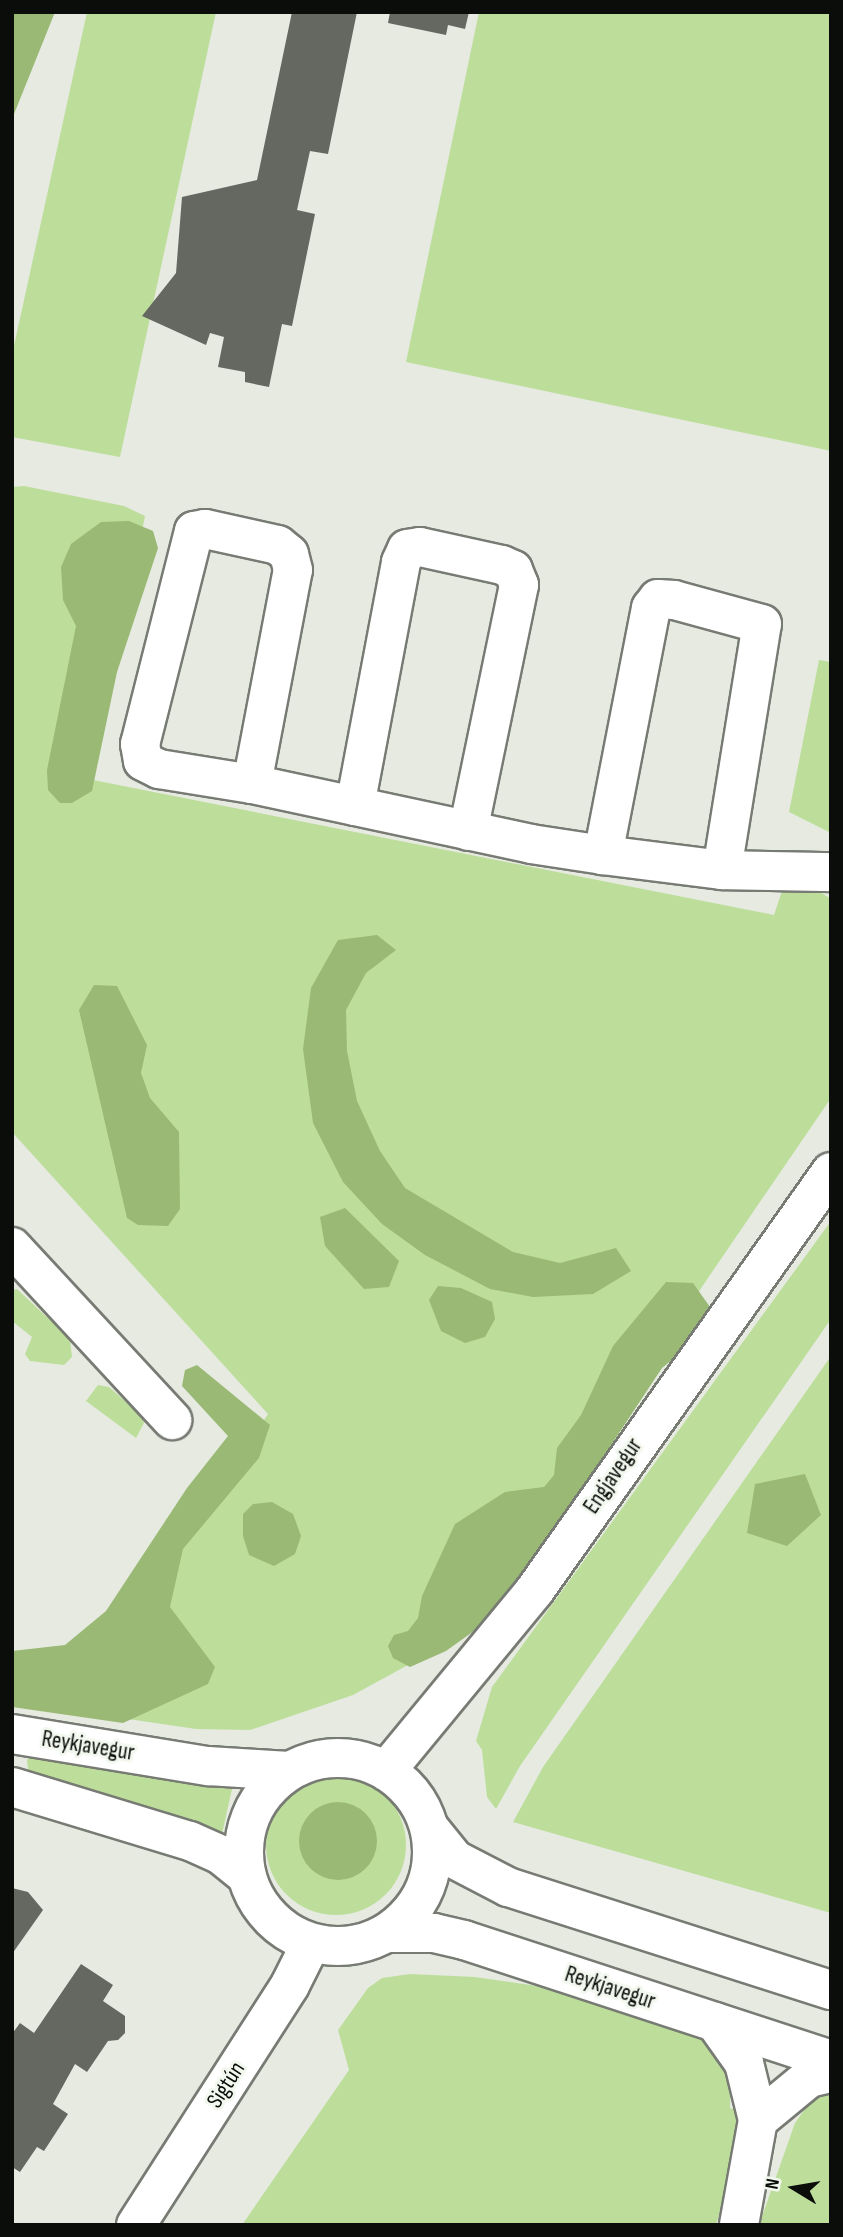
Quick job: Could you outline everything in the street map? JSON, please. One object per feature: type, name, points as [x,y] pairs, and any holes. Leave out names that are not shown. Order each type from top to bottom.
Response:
[{"type":"street","points":[[252,784],[293,570],[289,554],[278,545],[205,529],[194,531],[140,744],[143,761],[159,769],[252,784],[468,831],[603,855],[722,870],[831,872]]},
{"type":"street","points":[[355,806],[401,562],[407,549],[420,547],[502,565],[513,570],[519,585],[468,831]]},
{"type":"street","points":[[603,855],[651,608],[658,599],[674,600],[762,624],[722,870]]},
{"type":"street","name":"Engjavegur","points":[[386,1771],[535,1590],[831,1172]]},
{"type":"street","points":[[12,1247],[172,1420]]},
{"type":"street","name":"Reykjavegur","points":[[12,1734],[208,1766],[289,1771]]},
{"type":"street","points":[[338,1758],[386,1771],[421,1806],[430,1829],[433,1853],[420,1899],[387,1933],[350,1946],[311,1943],[270,1918],[247,1876],[244,1852],[256,1805],[289,1771],[338,1758]]},
{"type":"street","points":[[12,1787],[190,1841],[220,1855],[247,1876]]},
{"type":"street","points":[[430,1829],[454,1859],[508,1887],[831,1990]]},
{"type":"street","name":"Reykjavegur","points":[[387,1933],[434,1933],[464,1940],[831,2060]]},
{"type":"street","name":"Sigtún","points":[[136,2225],[290,1985],[311,1943]]},
{"type":"street","points":[[715,2022],[744,2063],[758,2120],[739,2225]]},
{"type":"street","points":[[758,2120],[809,2078],[831,2073]]},
{"type":"green space","points":[[12,12],[55,12],[12,119]]},
{"type":"green space","points":[[87,12],[216,12],[120,457],[12,437],[12,355]]},
{"type":"green space","points":[[479,12],[831,12],[831,451],[406,362]]},
{"type":"green space","points":[[24,486],[124,506],[145,516],[93,780],[774,915],[784,885],[817,890],[831,899],[831,1098],[503,1578],[408,1665],[353,1695],[250,1730],[196,1729],[74,1711],[268,1414],[12,1132],[12,487]]},
{"type":"green space","points":[[129,521],[153,531],[158,548],[117,672],[92,791],[72,803],[60,803],[48,790],[47,770],[76,626],[63,600],[61,567],[71,544],[101,522]]},
{"type":"green space","points":[[819,660],[831,662],[831,833],[789,812]]},
{"type":"green space","points":[[377,935],[396,950],[366,973],[346,1010],[347,1051],[357,1101],[380,1151],[405,1188],[513,1252],[560,1263],[616,1248],[631,1271],[593,1294],[533,1297],[490,1289],[425,1255],[382,1224],[343,1182],[313,1123],[303,1049],[311,988],[338,940]]},
{"type":"green space","points":[[94,985],[117,986],[147,1045],[141,1073],[150,1098],[179,1132],[180,1209],[168,1226],[138,1225],[127,1218],[79,1010]]},
{"type":"green space","points":[[345,1208],[399,1261],[389,1287],[364,1289],[325,1246],[320,1217]]},
{"type":"green space","points":[[831,1221],[831,1319],[520,1766],[496,1809],[487,1797],[482,1750],[476,1741],[492,1687]]},
{"type":"green space","points":[[666,1282],[693,1283],[710,1307],[712,1320],[704,1333],[662,1368],[576,1498],[564,1532],[499,1613],[446,1651],[410,1667],[393,1658],[388,1646],[394,1635],[408,1631],[418,1618],[422,1596],[455,1524],[505,1492],[544,1487],[554,1475],[557,1448],[581,1415],[613,1346]]},
{"type":"green space","points":[[438,1286],[461,1288],[492,1302],[495,1319],[485,1337],[465,1343],[441,1331],[429,1300]]},
{"type":"green space","points":[[17,1289],[70,1339],[72,1357],[64,1365],[30,1361],[25,1354],[32,1337],[12,1321],[12,1290]]},
{"type":"green space","points":[[831,1356],[831,1913],[513,1822],[543,1767]]},
{"type":"green space","points":[[197,1365],[270,1425],[259,1458],[183,1549],[170,1607],[215,1667],[208,1684],[123,1723],[12,1707],[12,1651],[65,1645],[106,1611],[187,1488],[228,1436],[182,1386],[185,1370]]},
{"type":"green space","points":[[98,1385],[109,1387],[142,1416],[144,1423],[136,1438],[86,1401]]},
{"type":"green space","points":[[805,1474],[821,1515],[787,1546],[747,1533],[755,1484]]},
{"type":"green space","points":[[272,1502],[293,1514],[301,1536],[295,1554],[274,1566],[249,1555],[243,1536],[243,1514],[253,1504]]},
{"type":"green space","points":[[34,1752],[232,1789],[222,1834],[29,1777],[27,1760]]},
{"type":"green space","points":[[336,1775],[363,1780],[385,1796],[401,1818],[406,1845],[401,1872],[385,1894],[363,1910],[336,1915],[309,1910],[287,1894],[271,1872],[266,1845],[271,1818],[287,1796],[309,1780]]},
{"type":"green space","points":[[338,1802],[353,1805],[366,1813],[374,1826],[377,1841],[374,1856],[366,1869],[353,1877],[338,1880],[323,1877],[310,1869],[302,1856],[299,1841],[302,1826],[310,1813],[323,1805]]},
{"type":"green space","points":[[410,1974],[475,1977],[558,1989],[706,2038],[720,2053],[731,2079],[730,2108],[748,2114],[716,2225],[242,2225],[349,2070],[338,2030],[368,1988],[382,1978]]},
{"type":"green space","points":[[831,2086],[831,2225],[759,2225],[795,2123],[817,2092]]},
{"type":"building","points":[[292,12],[357,12],[328,154],[310,151],[297,210],[315,214],[292,326],[282,324],[269,387],[245,382],[245,372],[218,367],[224,337],[210,333],[206,345],[142,316],[176,273],[182,197],[257,180]]},
{"type":"building","points":[[390,12],[469,12],[465,29],[448,25],[446,35],[388,23]]},
{"type":"building","points":[[12,1888],[28,1892],[43,1910],[12,1954]]},
{"type":"building","points":[[81,1964],[113,1985],[103,2001],[125,2016],[125,2033],[118,2040],[108,2041],[87,2072],[75,2064],[53,2104],[68,2114],[44,2151],[37,2147],[20,2172],[12,2167],[12,2034],[20,2023],[34,2033]]}]
